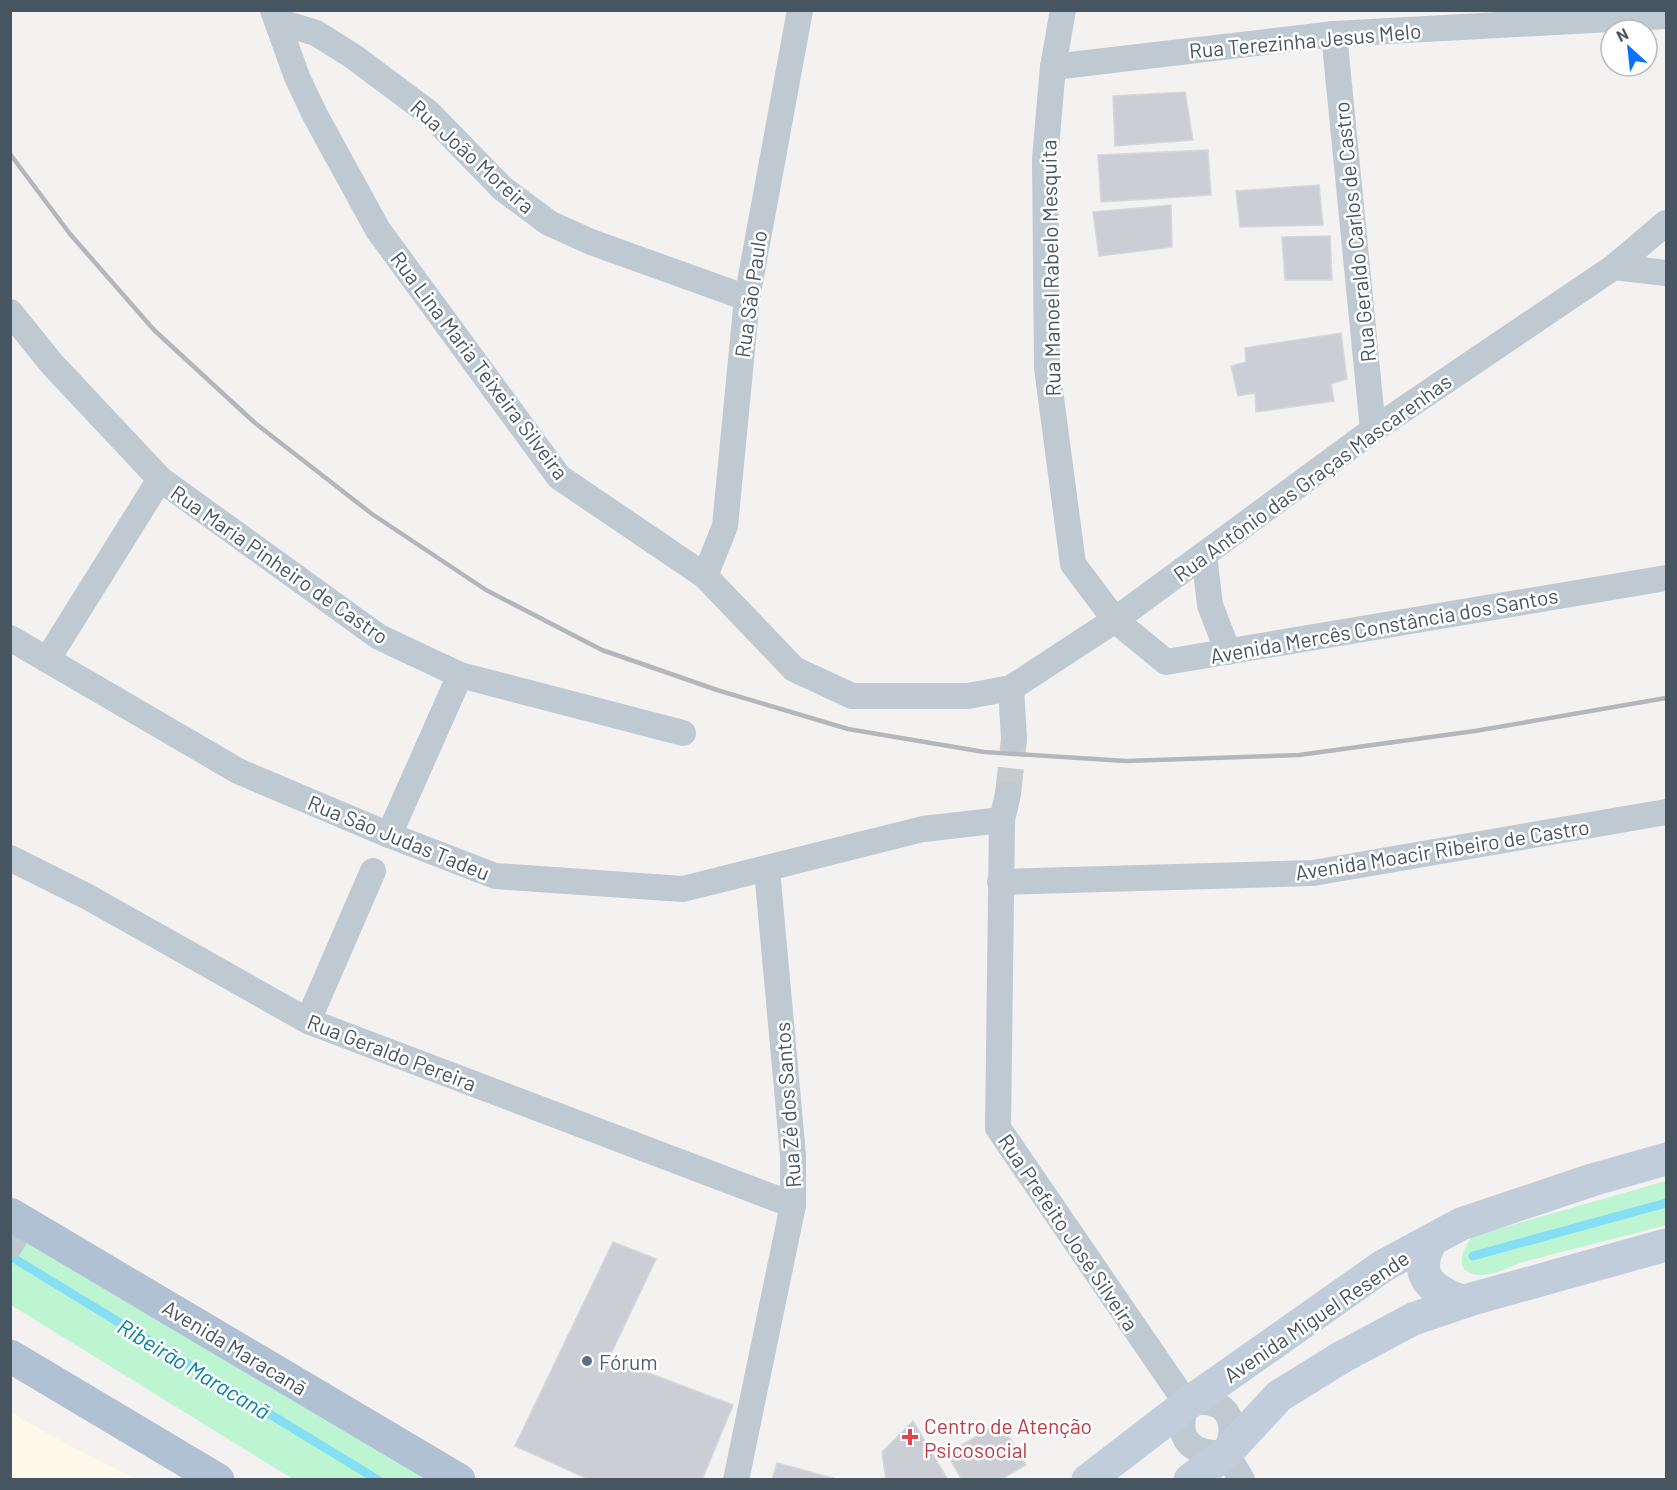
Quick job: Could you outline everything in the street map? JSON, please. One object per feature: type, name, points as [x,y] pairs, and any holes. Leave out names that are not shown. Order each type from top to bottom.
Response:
[{"type":"main road","name":"Avenida Miguel Resende","points":[[1088,1479],[1187,1404],[1383,1266],[1461,1224],[1592,1180],[1666,1159]]},
{"type":"main road","name":"Avenida Maracanã","points":[[15,1227],[459,1479]]},
{"type":"main road","points":[[1431,1240],[1423,1260],[1428,1283],[1436,1290],[1462,1302]]},
{"type":"main road","points":[[1190,1479],[1234,1466],[1265,1410],[1299,1383],[1413,1319],[1462,1302],[1666,1245]]},
{"type":"main road","points":[[10,1356],[218,1479]]},
{"type":"street","name":"Rua São Paulo","points":[[705,576],[725,526],[747,297],[800,10]]},
{"type":"street","name":"Rua Manoel Rabelo Mesquita","points":[[1063,10],[1053,66],[1045,159],[1047,368],[1073,564],[1114,620]]},
{"type":"street","name":"Rua João Moreira","points":[[275,16],[316,33],[354,57],[429,113],[501,188],[549,223],[591,242],[747,297]]},
{"type":"street","name":"Rua Lina Maria Teixeira Silveira","points":[[275,16],[297,77],[315,115],[378,230],[559,477],[705,576],[794,669],[852,696],[968,696],[1011,688]]},
{"type":"street","name":"Rua Terezinha Jesus Melo","points":[[1053,66],[1335,34],[1666,16]]},
{"type":"street","name":"Rua Geraldo Carlos de Castro","points":[[1335,34],[1373,430]]},
{"type":"street","name":"Rua Antônio das Graças Mascarenhas","points":[[1011,688],[1114,620],[1373,430],[1614,267],[1666,224]]},
{"type":"street","points":[[1614,267],[1666,273]]},
{"type":"street","name":"Rua Maria Pinheiro de Castro","points":[[10,312],[52,364],[160,479],[379,637],[460,675],[683,733]]},
{"type":"street","points":[[46,660],[160,479]]},
{"type":"street","points":[[1204,555],[1210,605],[1228,652]]},
{"type":"street","name":"Avenida Mercês Constância dos Santos","points":[[1114,620],[1166,662],[1666,578]]},
{"type":"street","name":"Rua São Judas Tadeu","points":[[10,638],[237,771],[389,835],[495,876],[683,889],[767,870],[923,829],[1002,820]]},
{"type":"street","points":[[389,835],[460,675]]},
{"type":"street","points":[[1011,688],[1014,739]]},
{"type":"street","name":"Rua Prefeito José Silveira","points":[[1008,794],[1002,820],[1000,882],[998,1128],[1187,1404]]},
{"type":"street","name":"Avenida Moacir Ribeiro de Castro","points":[[1000,882],[1313,873],[1666,812]]},
{"type":"street","name":"Rua Geraldo Pereira","points":[[10,858],[88,897],[308,1022],[793,1204]]},
{"type":"street","name":"Rua Zé dos Santos","points":[[736,1479],[793,1204],[793,1155],[767,870]]},
{"type":"street","points":[[308,1022],[373,871]]},
{"type":"street","points":[[1208,1401],[1227,1412],[1233,1432],[1234,1466],[1200,1452],[1187,1441],[1181,1424],[1187,1404],[1208,1401]]},
{"type":"shaded area","points":[[10,1412],[68,1445],[135,1479],[11,1479]]},
{"type":"green space","points":[[1666,1181],[1666,1225],[1522,1262],[1488,1275],[1473,1274],[1463,1267],[1462,1255],[1473,1236]]},
{"type":"green space","points":[[10,1233],[425,1479],[293,1479],[11,1305]]},
{"type":"building","points":[[1185,92],[1193,140],[1115,146],[1113,96]]},
{"type":"building","points":[[1208,150],[1211,195],[1101,202],[1098,155]]},
{"type":"building","points":[[1319,185],[1323,225],[1240,227],[1236,191]]},
{"type":"building","points":[[1171,205],[1172,247],[1099,256],[1093,212]]},
{"type":"building","points":[[1330,236],[1332,280],[1285,280],[1282,237]]},
{"type":"building","points":[[1341,333],[1347,379],[1331,384],[1334,401],[1256,412],[1255,393],[1238,396],[1231,366],[1246,362],[1245,348]]},
{"type":"building","name":"Fórum","points":[[613,1242],[656,1259],[609,1358],[733,1405],[702,1480],[590,1480],[515,1446]]},
{"type":"building","name":"Centro de Atenção Psicosocial","points":[[913,1421],[948,1480],[886,1480],[882,1452]]},
{"type":"building","points":[[1000,1422],[1026,1465],[1000,1480],[962,1480],[947,1454]]},
{"type":"building","points":[[777,1463],[840,1480],[772,1480]]},
{"type":"waterway","name":"Ribeirão Maracanã","points":[[1473,1256],[1666,1203]]},
{"type":"waterway","name":"Ribeirão Maracanã","points":[[10,1256],[378,1480]]},
{"type":"tunnel","points":[[1008,794],[1014,739]]},
{"type":"railway","points":[[10,154],[70,234],[154,330],[255,423],[372,514],[486,590],[602,650],[717,690],[848,729],[984,752],[1126,761],[1299,755],[1475,731],[1666,698]]},
{"type":"place","name":"Fórum","points":[[587,1361]]},
{"type":"place","name":"Centro de Atenção Psicosocial","points":[[910,1437]]}]
